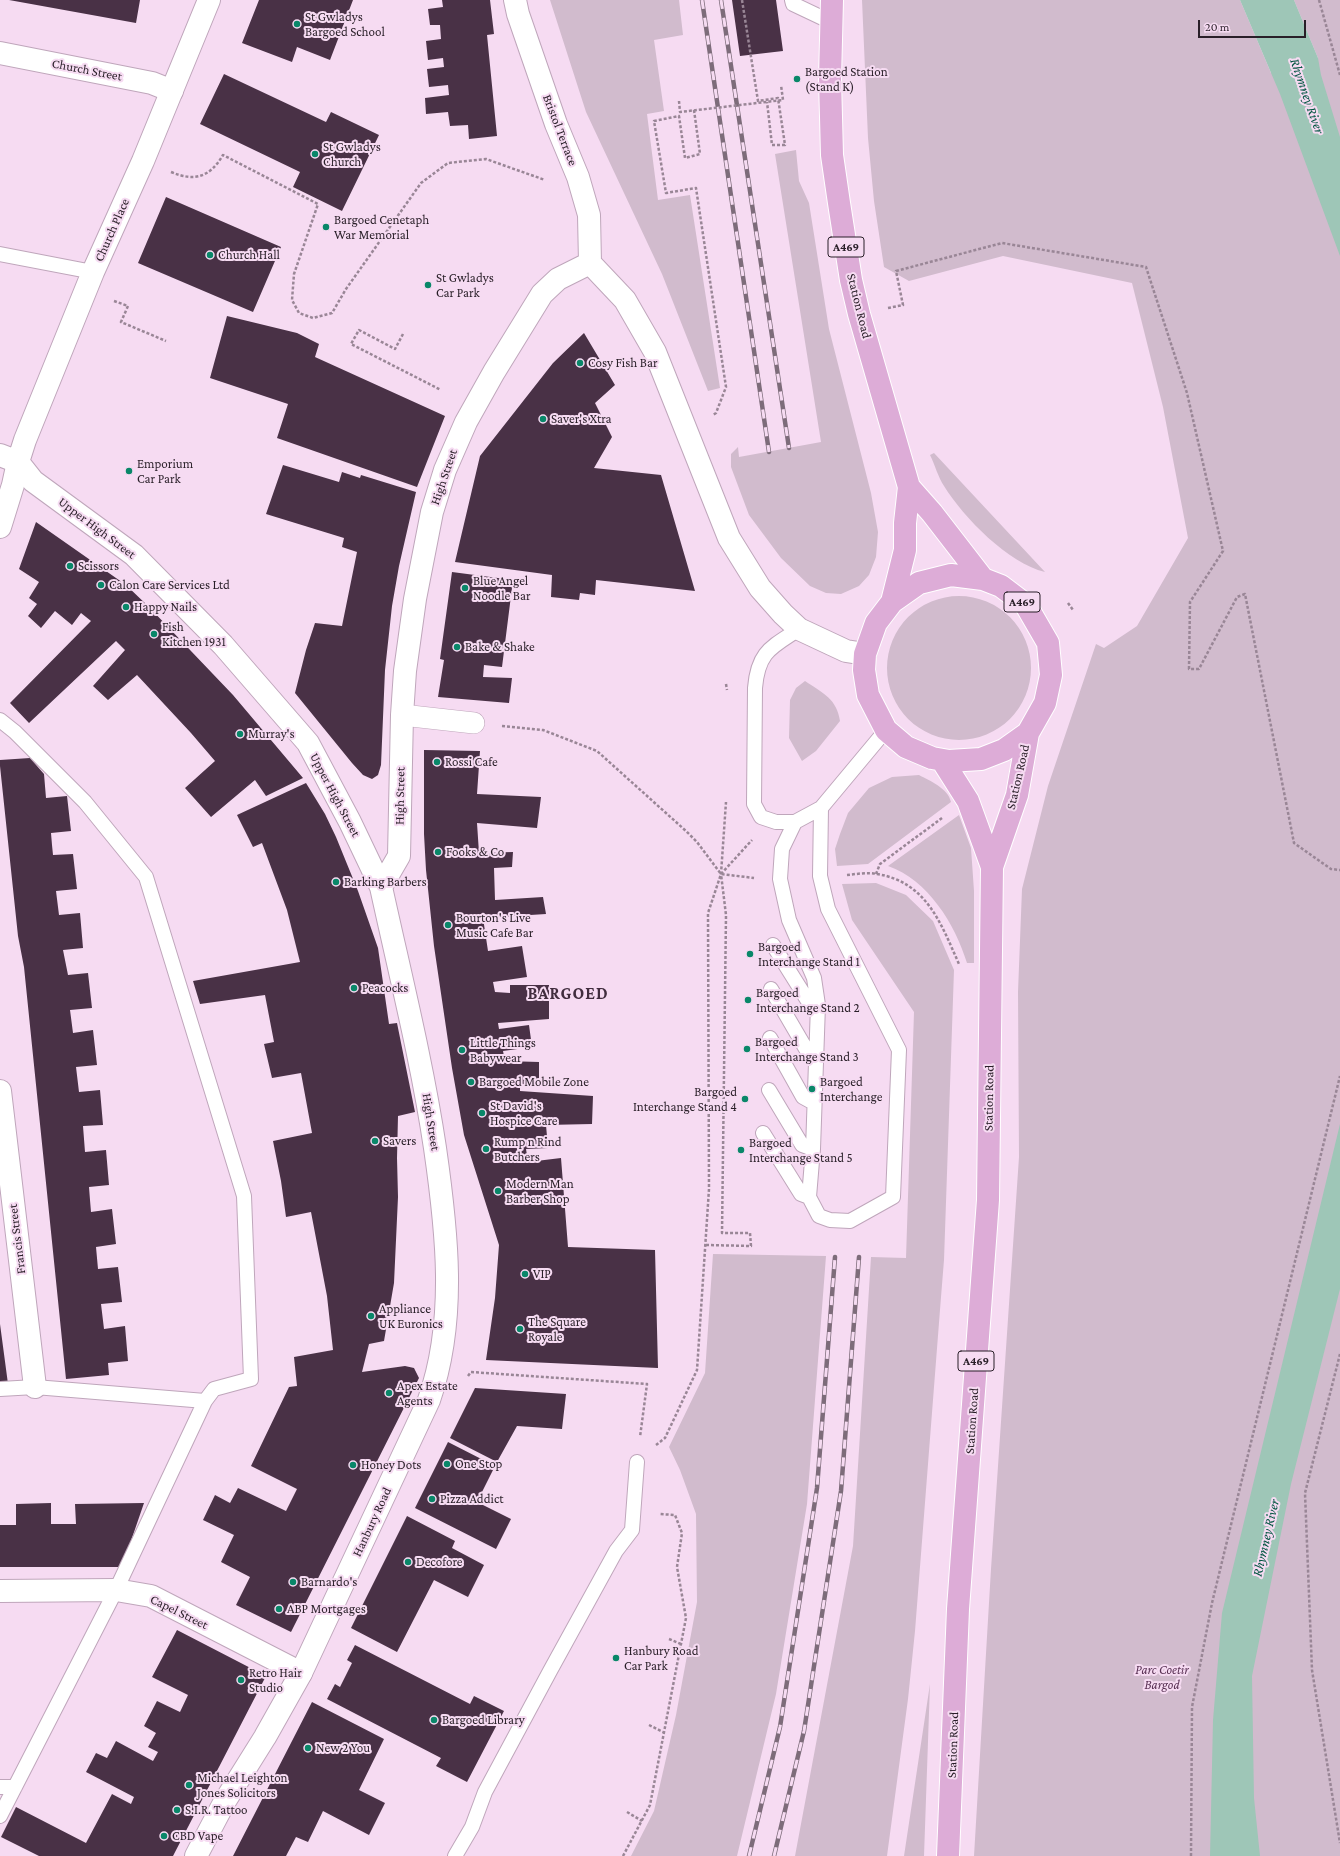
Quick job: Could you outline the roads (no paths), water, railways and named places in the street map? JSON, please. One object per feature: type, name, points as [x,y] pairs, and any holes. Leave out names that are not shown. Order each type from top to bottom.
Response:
[{"type":"main road","name":"Station Road","points":[[832,0],[830,79],[832,155],[851,280],[909,487],[905,523],[905,550],[892,602]]},
{"type":"main road","name":"Station Road","points":[[909,487],[932,513],[983,579]]},
{"type":"main road","name":"Station Road","points":[[948,1856],[958,1609],[988,1200],[992,866],[1016,794],[1028,733],[1045,703],[1051,675],[1048,643],[1026,605],[1001,586],[983,579],[951,575],[944,576],[919,583],[892,602],[876,623],[865,654],[864,670],[868,695],[886,730],[906,747],[932,758],[950,761],[981,759],[1004,750],[1028,733]]},
{"type":"main road","name":"Station Road","points":[[942,760],[968,801],[992,866]]},
{"type":"street","name":"Church Place","points":[[9,458],[25,440],[93,272],[172,92],[209,0]]},
{"type":"street","name":"Bristol Terrace","points":[[515,0],[518,14],[556,124],[580,185],[589,215],[590,263]]},
{"type":"street","name":"Church Street","points":[[0,53],[152,83],[172,92]]},
{"type":"street","points":[[590,263],[625,300],[655,352],[729,538],[760,588],[783,614],[799,628],[846,651],[865,654]]},
{"type":"street","name":"High Street","points":[[438,1374],[443,1346],[447,1278],[444,1208],[426,1087],[381,887],[399,856],[402,715],[405,671],[415,599],[432,512],[445,470],[458,436],[494,372],[542,294],[558,279],[590,263]]},
{"type":"street","points":[[0,527],[13,485],[9,458]]},
{"type":"street","name":"Upper High Street","points":[[9,458],[33,481],[134,555],[223,645],[283,714],[308,744],[350,822],[381,887]]},
{"type":"street","points":[[402,715],[474,723]]},
{"type":"street","name":"Francis Street","points":[[0,1091],[35,1387]]},
{"type":"street","name":"Hanbury Road","points":[[196,1856],[224,1800],[265,1738],[301,1673],[426,1408],[438,1374]]},
{"type":"street","name":"Capel Street","points":[[0,1591],[116,1590],[151,1596],[301,1673]]},
{"type":"lane","points":[[792,0],[793,4],[832,22]]},
{"type":"lane","points":[[0,254],[93,272]]},
{"type":"lane","points":[[799,628],[769,649],[761,660],[756,672],[754,804],[761,817],[767,820],[795,822],[821,808],[886,730]]},
{"type":"lane","points":[[0,720],[15,732],[85,802],[146,878],[244,1196],[251,1379],[214,1389],[204,1401],[116,1590],[0,1816]]},
{"type":"lane","points":[[795,822],[782,849],[780,879],[789,920],[814,978],[818,1005],[813,1149],[809,1197],[819,1216],[830,1220],[850,1221],[893,1197],[899,1050],[828,909],[820,876],[821,808]]},
{"type":"lane","points":[[774,945],[808,1001],[818,1005]]},
{"type":"lane","points":[[771,989],[806,1049],[816,1053]]},
{"type":"lane","points":[[770,1038],[803,1097],[814,1103]]},
{"type":"lane","points":[[769,1090],[802,1145],[813,1149]]},
{"type":"lane","points":[[763,1133],[801,1194],[809,1197]]},
{"type":"lane","points":[[0,1389],[35,1387],[204,1401]]},
{"type":"lane","points":[[455,1856],[472,1826],[485,1792],[550,1671],[616,1551],[632,1530],[637,1462]]},
{"type":"lane","points":[[0,1787],[15,1787]]},
{"type":"water","name":"Rhymney River","points":[[1240,0],[1294,0],[1318,58],[1321,75],[1340,137],[1340,256],[1280,94]]},
{"type":"water","name":"Rhymney River","points":[[1340,1124],[1340,1289],[1291,1484],[1252,1676],[1254,1798],[1260,1856],[1210,1856],[1213,1720],[1222,1613]]},
{"type":"railway","points":[[702,0],[769,452]]},
{"type":"railway","points":[[721,0],[789,448]]},
{"type":"railway","points":[[749,1856],[780,1727],[817,1488],[835,1257]]},
{"type":"railway","points":[[774,1856],[804,1731],[841,1491],[859,1257]]},
{"type":"place","name":"St Gwladys Bargoed School","points":[[297,24]]},
{"type":"place","name":"Bargoed Station (Stand K)","points":[[797,79]]},
{"type":"place","name":"St Gwladys Church","points":[[315,154]]},
{"type":"place","name":"Bargoed Cenetaph War Memorial","points":[[326,227]]},
{"type":"place","name":"Church Hall","points":[[210,255]]},
{"type":"place","name":"St Gwladys Car Park","points":[[428,285]]},
{"type":"place","name":"Cosy Fish Bar","points":[[580,363]]},
{"type":"place","name":"Saver's Xtra","points":[[543,419]]},
{"type":"place","name":"Emporium Car Park","points":[[129,471]]},
{"type":"place","name":"Scissors","points":[[70,566]]},
{"type":"place","name":"Calon Care Services Ltd","points":[[101,585]]},
{"type":"place","name":"Blue Angel Noodle Bar","points":[[465,588]]},
{"type":"place","name":"Happy Nails","points":[[126,607]]},
{"type":"place","name":"Fish Kitchen 1931","points":[[154,634]]},
{"type":"place","name":"Bake & Shake","points":[[457,647]]},
{"type":"place","name":"Murray's","points":[[240,734]]},
{"type":"place","name":"Rossi Cafe","points":[[437,762]]},
{"type":"place","name":"Fooks & Co","points":[[438,852]]},
{"type":"place","name":"Barking Barbers","points":[[336,882]]},
{"type":"place","name":"Bourton's Live Music Cafe Bar","points":[[448,925]]},
{"type":"place","name":"Bargoed Interchange Stand 1","points":[[750,954]]},
{"type":"place","name":"Peacocks","points":[[354,988]]},
{"type":"place","name":"Bargoed Interchange Stand 2","points":[[748,1000]]},
{"type":"place","name":"Bargoed Interchange Stand 3","points":[[747,1049]]},
{"type":"place","name":"Little Things Babywear","points":[[462,1050]]},
{"type":"place","name":"Bargoed Mobile Zone","points":[[471,1082]]},
{"type":"place","name":"Bargoed Interchange","points":[[812,1089]]},
{"type":"place","name":"Bargoed Interchange Stand 4","points":[[745,1099]]},
{"type":"place","name":"St David's Hospice Care","points":[[482,1113]]},
{"type":"place","name":"Savers","points":[[375,1141]]},
{"type":"place","name":"Rump n Rind Butchers","points":[[486,1149]]},
{"type":"place","name":"Bargoed Interchange Stand 5","points":[[741,1150]]},
{"type":"place","name":"Modern Man Barber Shop","points":[[498,1191]]},
{"type":"place","name":"VIP","points":[[525,1274]]},
{"type":"place","name":"Appliance UK Euronics","points":[[371,1316]]},
{"type":"place","name":"The Square Royale","points":[[520,1329]]},
{"type":"place","name":"Apex Estate Agents","points":[[389,1393]]},
{"type":"place","name":"One Stop","points":[[447,1464]]},
{"type":"place","name":"Honey Dots","points":[[353,1465]]},
{"type":"place","name":"Pizza Addict","points":[[432,1499]]},
{"type":"place","name":"Decofore","points":[[408,1562]]},
{"type":"place","name":"Barnardo's","points":[[293,1582]]},
{"type":"place","name":"ABP Mortgages","points":[[279,1609]]},
{"type":"place","name":"Hanbury Road Car Park","points":[[616,1658]]},
{"type":"place","name":"Retro Hair Studio","points":[[241,1680]]},
{"type":"place","name":"Bargoed Library","points":[[434,1720]]},
{"type":"place","name":"New 2 You","points":[[308,1748]]},
{"type":"place","name":"Michael Leighton Jones Solicitors","points":[[189,1785]]},
{"type":"place","name":"S.I.R. Tattoo","points":[[177,1810]]},
{"type":"place","name":"CBD Vape","points":[[164,1836]]},
{"type":"district","name":"BARGOED","points":[[568,994]]},
{"type":"park label","name":"Parc Coetir Bargod","points":[[1162,1678]]}]
